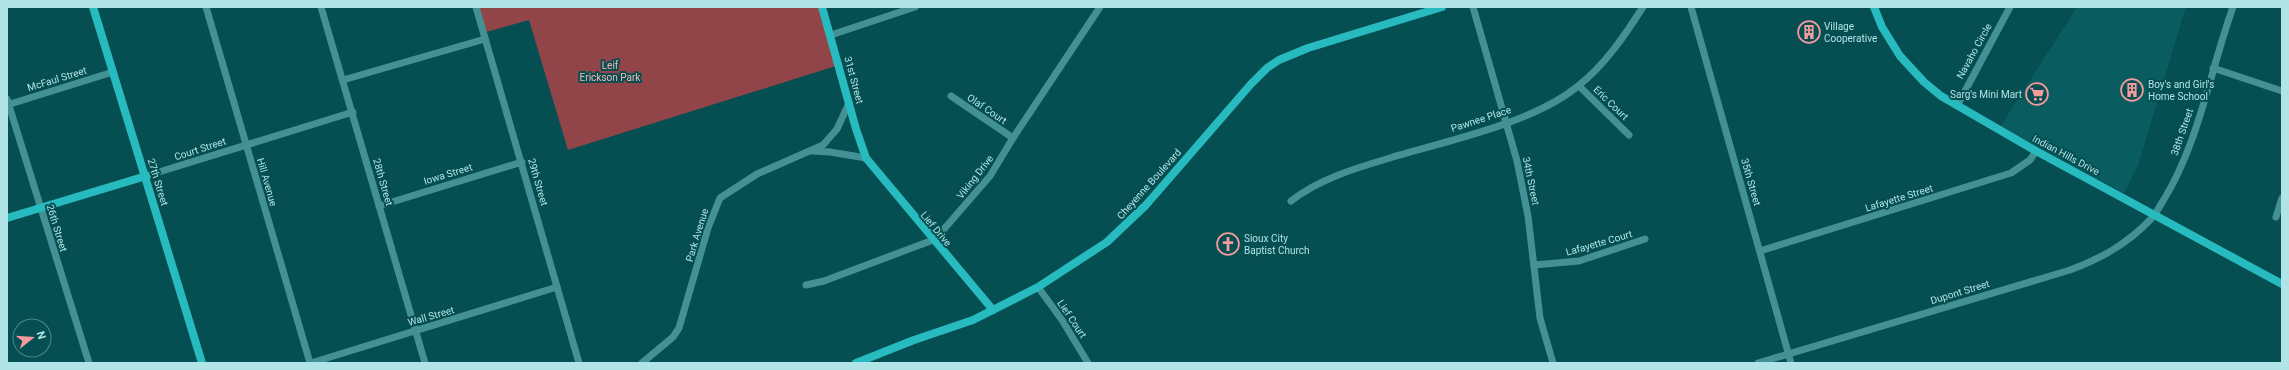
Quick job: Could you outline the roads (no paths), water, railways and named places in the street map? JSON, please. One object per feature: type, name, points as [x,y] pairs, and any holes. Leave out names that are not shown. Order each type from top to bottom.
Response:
[{"type":"street","name":"27th Street","points":[[93,7],[146,176],[202,363]]},
{"type":"street","name":"Hill Avenue","points":[[206,7],[310,363]]},
{"type":"street","name":"28th Street","points":[[321,7],[380,206],[414,331],[425,363]]},
{"type":"street","name":"29th Street","points":[[476,7],[579,363]]},
{"type":"street","name":"31st Street","points":[[822,7],[866,158]]},
{"type":"street","points":[[831,35],[916,7]]},
{"type":"street","name":"Viking Drive","points":[[806,285],[824,282],[933,240],[980,189],[1100,7]]},
{"type":"street","name":"Cheyenne Boulevard","points":[[856,363],[914,340],[973,320],[1038,287],[1107,242],[1139,213],[1201,140],[1266,68],[1308,48],[1442,7]]},
{"type":"street","name":"34th Street","points":[[1473,7],[1506,122],[1528,216],[1540,318],[1553,363]]},
{"type":"street","name":"Pawnee Place","points":[[1291,201],[1304,191],[1356,168],[1506,122],[1555,102],[1579,86],[1622,39],[1643,7]]},
{"type":"street","name":"35th Street","points":[[1691,7],[1791,363]]},
{"type":"street","name":"Indian Hills Drive","points":[[1874,7],[1882,27],[1900,56],[1912,70],[1941,96],[2036,151],[2282,284]]},
{"type":"street","name":"Navaho Circle","points":[[1957,106],[2010,7]]},
{"type":"street","name":"38th Street","points":[[2154,214],[2174,182],[2233,7]]},
{"type":"street","points":[[343,80],[485,39]]},
{"type":"street","points":[[2213,68],[2282,91]]},
{"type":"street","name":"McFaul Street","points":[[7,103],[113,72]]},
{"type":"street","name":"Eric Court","points":[[1579,86],[1629,135]]},
{"type":"street","name":"Olaf Court","points":[[950,96],[1013,138]]},
{"type":"street","name":"26th Street","points":[[7,103],[89,363]]},
{"type":"street","name":"Park Avenue","points":[[642,363],[673,337],[679,328],[708,228],[720,198],[756,174],[812,152],[823,145],[837,129],[850,103]]},
{"type":"street","name":"Court Street","points":[[7,218],[353,112]]},
{"type":"street","name":"Lafayette Street","points":[[1760,251],[2011,173],[2030,160],[2036,151]]},
{"type":"street","name":"Park Avenue","points":[[812,152],[830,152],[866,158]]},
{"type":"street","name":"Lief Drive","points":[[866,158],[993,310]]},
{"type":"street","name":"Iowa Street","points":[[380,206],[522,162]]},
{"type":"street","points":[[2276,216],[2282,198]]},
{"type":"street","name":"Dupont Street","points":[[1758,363],[2093,262],[2123,244],[2154,214]]},
{"type":"street","name":"Lafayette Court","points":[[1534,265],[1579,261],[1645,239]]},
{"type":"street","name":"Wall Street","points":[[310,363],[557,287]]},
{"type":"street","name":"Lief Court","points":[[1038,287],[1062,320],[1088,363]]},
{"type":"place","name":"Village Cooperative","points":[[1809,32]]},
{"type":"place","name":"Boy's and Girl's Home School","points":[[2132,90]]},
{"type":"place","name":"Sarg's Mini Mart","points":[[2037,94]]},
{"type":"place","name":"Sioux City Baptist Church","points":[[1228,244]]},
{"type":"park label","name":"Leif Erickson Park","points":[[610,70]]}]
